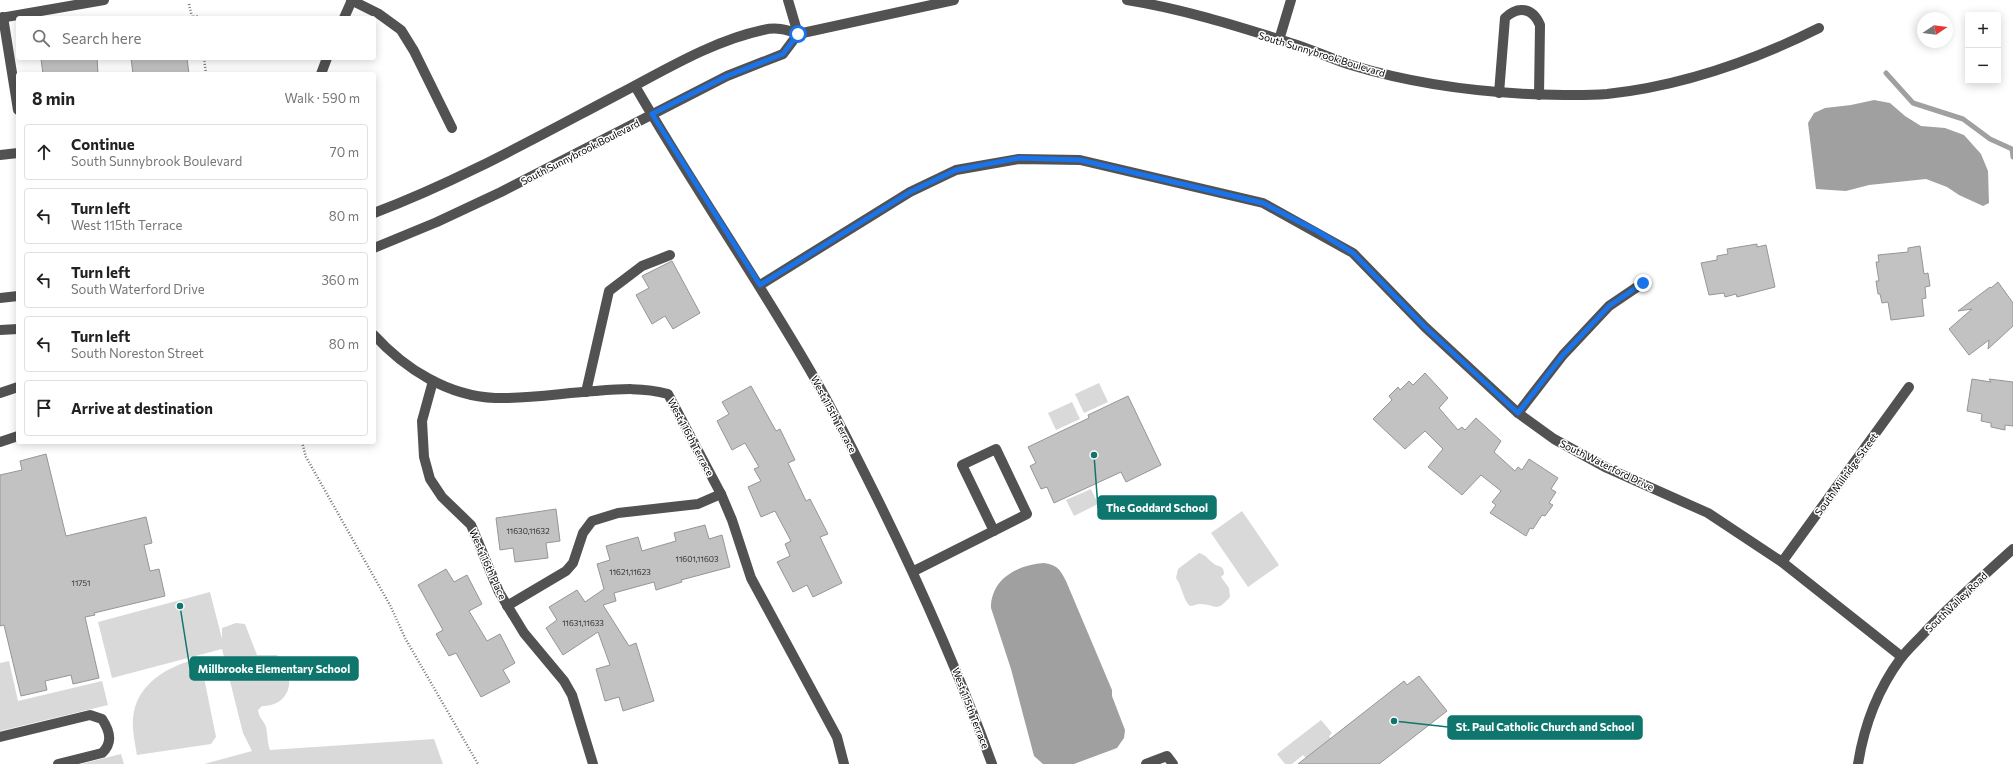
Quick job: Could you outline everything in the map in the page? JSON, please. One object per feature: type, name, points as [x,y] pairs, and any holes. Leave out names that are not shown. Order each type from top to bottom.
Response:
[{"type":"street","points":[[16,98],[2,17],[104,0]]},
{"type":"street","points":[[345,16],[351,0],[379,14],[401,30],[417,57],[452,128]]},
{"type":"street","points":[[788,0],[798,34]]},
{"type":"street","points":[[376,212],[449,182],[702,52],[745,35],[779,27],[798,34],[954,0]]},
{"type":"street","name":"South Sunnybrook Boulevard","points":[[1127,0],[1159,5],[1279,40],[1351,65],[1418,83],[1478,92],[1539,95],[1607,94],[1670,83],[1721,69],[1780,48],[1819,28]]},
{"type":"street","points":[[1279,40],[1291,0]]},
{"type":"street","points":[[1499,93],[1505,18],[1511,12],[1521,10],[1529,11],[1536,16],[1540,25],[1539,95]]},
{"type":"street","name":"South Sunnybrook Boulevard","points":[[376,247],[437,222],[501,192],[727,76],[783,54],[798,34]]},
{"type":"street","points":[[322,72],[326,60]]},
{"type":"street","name":"West 115th Terrace","points":[[635,86],[760,285],[844,430],[914,571],[960,679],[992,764]]},
{"type":"street","points":[[0,155],[16,153]]},
{"type":"street","name":"South Waterford Drive","points":[[760,285],[910,192],[956,170],[1019,158],[1080,160],[1263,203],[1317,231],[1353,253],[1425,327],[1518,413],[1554,439],[1607,468],[1708,513],[1782,562],[1902,657]]},
{"type":"street","points":[[586,392],[609,291],[642,266],[670,255]]},
{"type":"street","points":[[1518,413],[1563,355],[1609,306],[1643,283]]},
{"type":"street","points":[[0,298],[16,296]]},
{"type":"street","points":[[0,330],[16,328]]},
{"type":"street","name":"West 116th Terrace","points":[[376,336],[388,350],[411,368],[433,381],[453,389],[494,398],[522,398],[586,392],[651,389],[668,394],[721,494],[743,550],[751,578],[837,737],[844,764]]},
{"type":"street","name":"West 116th Place","points":[[433,381],[422,421],[424,457],[430,479],[442,497],[471,525],[494,583],[507,606],[524,634],[555,671],[572,695],[592,764]]},
{"type":"street","name":"South Millridge Street","points":[[1782,562],[1909,387]]},
{"type":"street","points":[[0,393],[16,388]]},
{"type":"street","points":[[0,442],[16,437]]},
{"type":"street","points":[[914,571],[1027,514],[996,450],[962,465],[994,530]]},
{"type":"street","points":[[507,606],[566,571],[573,563],[583,533],[592,521],[618,513],[698,504],[721,494]]},
{"type":"street","name":"South Valley Road","points":[[1858,764],[1862,741],[1870,716],[1884,686],[1902,657],[1952,604],[2013,549]]},
{"type":"street","points":[[0,737],[90,715],[102,720],[107,726],[109,734],[110,741],[108,748],[102,753],[58,764]]},
{"type":"street","points":[[1146,764],[1167,756],[1173,764]]},
{"type":"path","points":[[190,4],[192,16]]},
{"type":"path","points":[[204,60],[206,72]]},
{"type":"path","points":[[303,444],[306,457],[391,607],[405,638],[478,764]]},
{"type":"shaded area","points":[[1874,100],[1890,103],[1905,116],[1921,126],[1945,128],[1964,135],[1981,154],[1988,171],[1989,203],[1983,206],[1959,195],[1947,187],[1926,179],[1869,185],[1846,191],[1816,189],[1808,123],[1814,113],[1825,108],[1851,105]]},
{"type":"shaded area","points":[[1099,383],[1108,402],[1084,413],[1075,394]]},
{"type":"shaded area","points":[[1072,402],[1080,419],[1056,430],[1048,413]]},
{"type":"shaded area","points":[[1091,489],[1098,504],[1074,516],[1066,500]]},
{"type":"shaded area","points":[[1242,511],[1279,565],[1248,587],[1211,533]]},
{"type":"shaded area","points":[[1199,553],[1204,555],[1224,571],[1224,574],[1221,577],[1229,588],[1230,597],[1218,607],[1206,604],[1190,606],[1176,578],[1178,569]]},
{"type":"shaded area","points":[[1044,563],[1058,568],[1066,581],[1112,690],[1112,696],[1125,730],[1124,738],[1117,748],[1074,764],[1043,764],[1034,756],[1011,669],[991,608],[992,598],[996,589],[1001,581],[1008,575],[1016,570],[1034,564]]},
{"type":"shaded area","points":[[210,592],[222,639],[222,628],[236,623],[245,624],[257,655],[277,655],[283,662],[287,671],[289,687],[286,695],[280,701],[272,705],[262,706],[258,710],[259,715],[266,727],[270,750],[434,739],[443,764],[204,764],[252,751],[243,733],[222,649],[112,678],[98,622]]},
{"type":"shaded area","points":[[200,658],[216,737],[211,744],[137,755],[133,732],[133,718],[141,695],[148,685],[166,671],[177,665]]},
{"type":"shaded area","points":[[9,661],[18,701],[102,681],[108,705],[0,731],[0,663]]},
{"type":"shaded area","points":[[1321,720],[1332,733],[1329,736],[1331,739],[1306,758],[1303,755],[1292,764],[1285,764],[1277,754]]},
{"type":"shaded area","points":[[121,754],[124,764],[81,764]]},
{"type":"building","points":[[41,60],[97,60],[98,72],[43,72]]},
{"type":"building","points":[[131,60],[187,60],[189,72],[133,72]]},
{"type":"building","points":[[1757,244],[1757,247],[1766,245],[1775,287],[1737,297],[1736,294],[1725,297],[1724,293],[1709,295],[1701,263],[1717,260],[1717,256],[1728,254],[1727,249]]},
{"type":"building","points":[[1920,246],[1924,274],[1928,273],[1930,286],[1925,287],[1926,298],[1922,299],[1924,316],[1891,320],[1888,302],[1882,303],[1880,294],[1878,294],[1876,281],[1879,281],[1876,262],[1879,262],[1878,255],[1908,252],[1908,248]]},
{"type":"building","points":[[672,261],[700,313],[673,329],[665,316],[652,324],[636,295],[649,288],[642,276]]},
{"type":"building","points":[[1998,282],[2013,303],[2013,326],[1988,349],[1989,340],[1969,355],[1949,329],[1972,309],[1958,311]]},
{"type":"building","points":[[1425,373],[1448,398],[1439,408],[1458,430],[1462,427],[1465,430],[1476,418],[1501,441],[1494,452],[1515,471],[1518,467],[1522,470],[1529,459],[1558,478],[1551,489],[1556,492],[1549,503],[1553,505],[1545,516],[1542,515],[1533,529],[1530,528],[1526,536],[1490,513],[1496,505],[1492,502],[1501,491],[1481,475],[1462,495],[1428,467],[1443,449],[1425,431],[1405,449],[1373,419],[1392,400],[1389,396],[1398,387],[1400,390],[1409,381],[1413,385]]},
{"type":"building","points":[[1972,379],[1991,382],[1989,379],[2013,382],[2013,426],[2005,425],[2005,430],[1991,427],[1991,423],[1981,421],[1982,414],[1967,411]]},
{"type":"building","points":[[751,386],[776,431],[780,429],[795,460],[788,463],[806,501],[810,499],[828,534],[820,537],[842,583],[813,597],[807,585],[793,592],[777,562],[790,556],[785,544],[791,541],[775,511],[761,517],[748,487],[761,481],[754,469],[759,467],[745,443],[732,450],[717,421],[729,414],[722,402]]},
{"type":"building","points":[[1128,396],[1161,465],[1126,482],[1121,472],[1054,503],[1047,487],[1041,489],[1030,466],[1036,463],[1028,447],[1089,418],[1088,415]]},
{"type":"building","points":[[46,454],[66,536],[146,517],[152,543],[144,545],[150,571],[159,569],[165,596],[94,613],[95,615],[85,617],[99,678],[73,684],[71,675],[45,681],[47,690],[21,696],[4,625],[0,626],[0,475],[22,470],[20,461]]},
{"type":"building","points":[[556,509],[560,541],[546,543],[548,558],[515,562],[513,548],[500,550],[496,518]]},
{"type":"building","points":[[705,525],[709,539],[722,535],[730,567],[681,580],[682,582],[656,590],[654,582],[614,593],[616,601],[603,605],[629,646],[636,643],[654,701],[623,711],[619,697],[605,701],[596,669],[610,665],[598,632],[563,655],[546,628],[557,620],[549,607],[577,590],[585,602],[604,589],[597,564],[610,560],[606,546],[638,537],[642,551],[676,541],[674,533]]},
{"type":"building","points":[[446,569],[454,582],[467,575],[482,604],[469,611],[487,641],[500,634],[515,663],[503,670],[510,682],[481,697],[456,653],[449,656],[436,634],[443,630],[418,585]]},
{"type":"building","points":[[1419,676],[1447,711],[1379,764],[1298,764],[1404,681],[1407,685]]},
{"type":"waterway","points":[[1886,73],[1913,103],[1963,119],[1990,139],[2012,149],[2013,157]]},
{"type":"place","name":"The Goddard School","points":[[1094,455]]},
{"type":"place","name":"Millbrooke Elementary School","points":[[180,606]]},
{"type":"place","name":"St. Paul Catholic Church and School","points":[[1394,721]]},
{"type":"route","points":[[798,34],[783,54],[727,76],[652,114],[760,285],[910,192],[956,170],[1019,158],[1080,160],[1263,203],[1317,231],[1353,253],[1425,327],[1518,413],[1563,355],[1609,306],[1643,283]]}]
